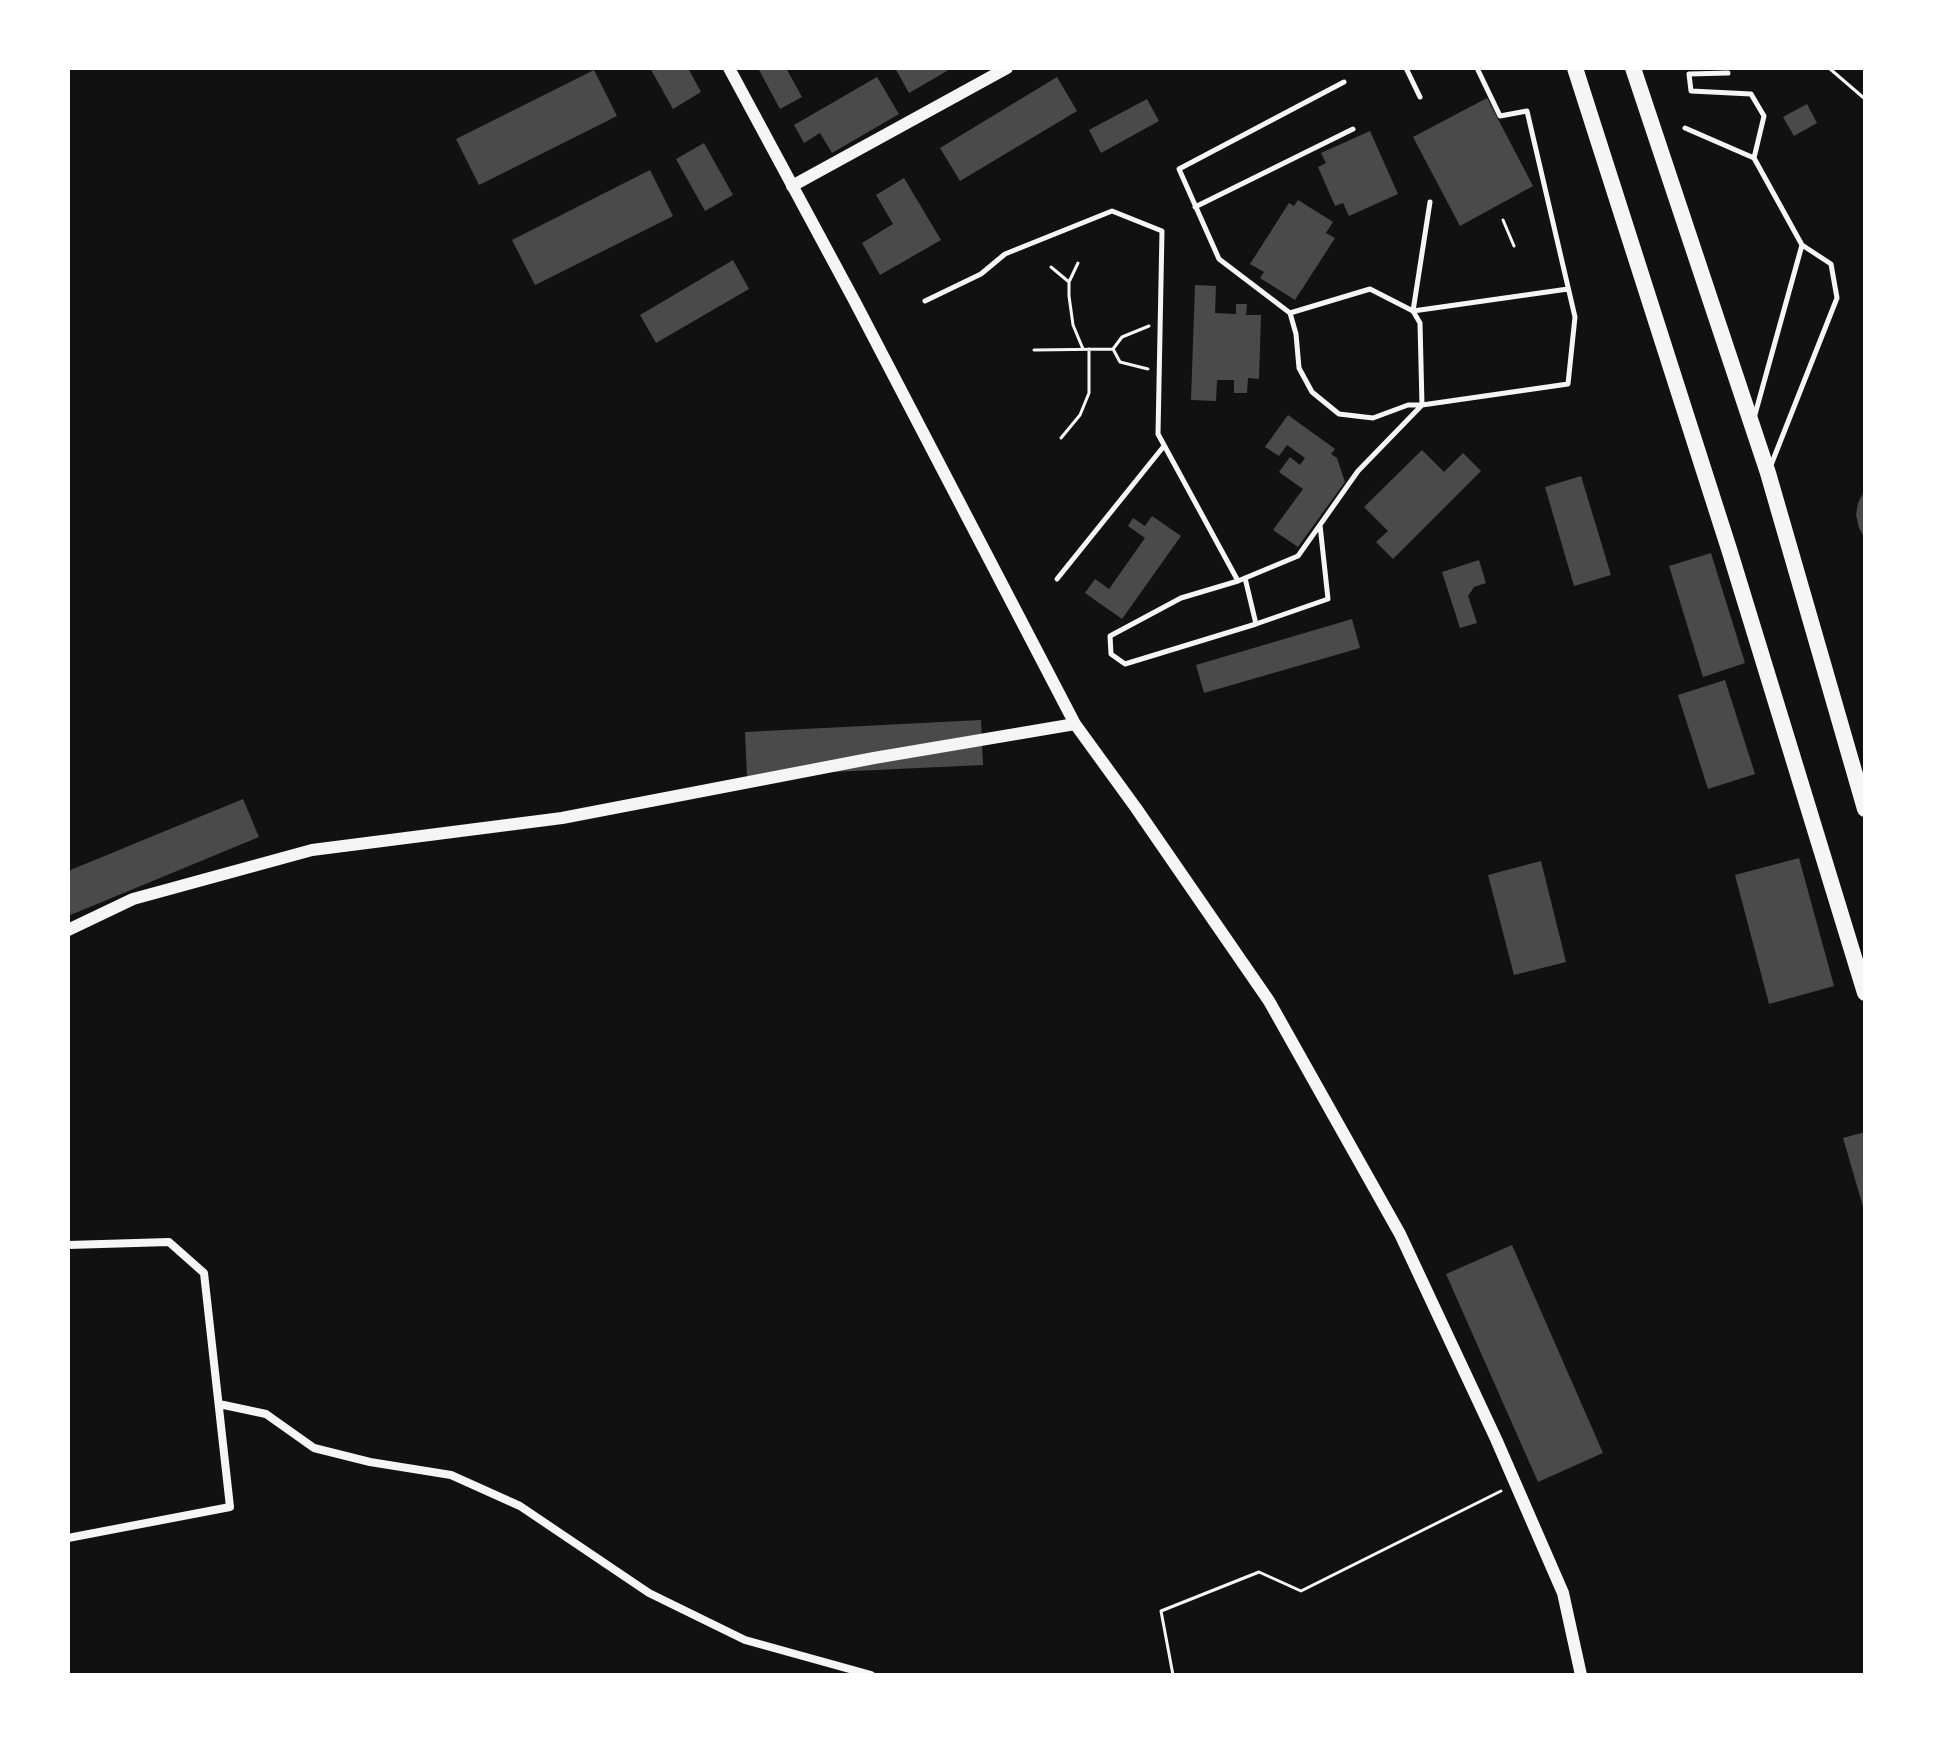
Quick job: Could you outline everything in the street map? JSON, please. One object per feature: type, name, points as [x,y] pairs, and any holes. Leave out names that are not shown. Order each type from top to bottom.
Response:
[{"type":"main road","points":[[1575,68],[1724,534],[1865,993]]},
{"type":"main road","points":[[1633,68],[1768,473],[1865,809]]},
{"type":"street","points":[[729,68],[1075,724],[1269,1001],[1400,1234],[1563,1593],[1581,1675]]},
{"type":"street","points":[[792,186],[1007,68]]},
{"type":"street","points":[[68,930],[133,899],[312,850],[562,818],[874,758],[1075,724]]},
{"type":"street","points":[[68,1245],[169,1242],[204,1273],[230,1507],[68,1538]]},
{"type":"street","points":[[219,1404],[266,1414],[314,1448],[370,1462],[451,1475],[520,1506],[649,1593],[745,1640],[871,1675]]},
{"type":"lane","points":[[1406,68],[1420,97]]},
{"type":"lane","points":[[1344,82],[1179,169],[1219,259],[1290,313],[1296,334],[1299,368],[1312,392],[1339,414],[1373,418],[1408,405],[1568,384],[1575,317],[1527,111],[1500,116],[1477,68]]},
{"type":"lane","points":[[1728,73],[1689,74],[1691,91],[1751,94],[1764,116],[1754,158]]},
{"type":"lane","points":[[1685,128],[1754,158],[1802,245],[1831,264],[1837,298],[1768,473]]},
{"type":"lane","points":[[1195,207],[1353,129]]},
{"type":"lane","points":[[1413,311],[1430,202]]},
{"type":"lane","points":[[925,301],[981,274],[1005,254],[1112,211],[1162,231],[1158,434],[1238,581]]},
{"type":"lane","points":[[1752,426],[1802,245]]},
{"type":"lane","points":[[1290,313],[1370,289],[1413,311],[1420,323],[1422,405],[1358,471],[1298,556],[1238,581],[1181,598],[1110,636],[1111,654],[1125,664],[1328,599],[1320,525]]},
{"type":"lane","points":[[1413,311],[1568,289]]},
{"type":"lane","points":[[1057,579],[1165,445]]},
{"type":"lane","points":[[1245,578],[1256,624]]},
{"type":"path","points":[[1829,68],[1865,99]]},
{"type":"path","points":[[1503,220],[1514,246]]},
{"type":"path","points":[[1078,263],[1069,282],[1073,325],[1083,349]]},
{"type":"path","points":[[1051,267],[1069,282]]},
{"type":"path","points":[[1113,349],[1122,337],[1152,325]]},
{"type":"path","points":[[1061,438],[1080,415],[1089,393],[1089,349]]},
{"type":"path","points":[[1034,350],[1113,349]]},
{"type":"path","points":[[1113,349],[1120,362],[1148,369]]},
{"type":"path","points":[[1173,1675],[1161,1611],[1259,1572],[1301,1591],[1516,1484]]},
{"type":"building","points":[[650,68],[688,68],[701,92],[673,109]]},
{"type":"building","points":[[758,68],[786,68],[802,97],[780,109]]},
{"type":"building","points":[[895,68],[952,68],[909,93]]},
{"type":"building","points":[[594,70],[617,116],[479,185],[456,139]]},
{"type":"building","points":[[877,77],[899,114],[832,153],[820,133],[804,143],[794,125]]},
{"type":"building","points":[[1057,77],[1077,111],[960,181],[940,148]]},
{"type":"building","points":[[1487,98],[1533,186],[1460,226],[1413,137]]},
{"type":"building","points":[[1147,99],[1159,121],[1101,153],[1089,130]]},
{"type":"building","points":[[1807,104],[1817,123],[1794,136],[1783,117]]},
{"type":"building","points":[[1370,131],[1398,194],[1349,216],[1343,203],[1335,206],[1318,167],[1326,163],[1321,153]]},
{"type":"building","points":[[704,143],[733,195],[705,211],[676,159]]},
{"type":"building","points":[[650,170],[673,216],[535,285],[512,240]]},
{"type":"building","points":[[904,178],[941,240],[880,275],[862,243],[893,224],[876,195]]},
{"type":"building","points":[[1298,200],[1333,222],[1326,233],[1335,238],[1295,300],[1260,278],[1264,272],[1250,264],[1289,203],[1294,206]]},
{"type":"building","points":[[733,260],[749,289],[656,343],[640,315]]},
{"type":"building","points":[[1195,285],[1216,286],[1215,313],[1236,314],[1236,304],[1247,304],[1246,315],[1261,315],[1259,379],[1248,378],[1247,393],[1234,393],[1234,380],[1217,380],[1216,401],[1191,400]]},
{"type":"building","points":[[1288,415],[1335,449],[1331,454],[1337,458],[1345,482],[1298,547],[1273,530],[1303,489],[1279,472],[1290,457],[1300,465],[1305,458],[1287,445],[1279,456],[1265,447]]},
{"type":"building","points":[[1422,450],[1444,472],[1463,453],[1481,471],[1393,559],[1376,542],[1388,531],[1364,507]]},
{"type":"building","points":[[1581,476],[1611,575],[1574,586],[1545,487]]},
{"type":"building","points":[[1865,489],[1865,539],[1856,515]]},
{"type":"building","points":[[1152,516],[1181,536],[1122,619],[1085,593],[1095,579],[1109,589],[1145,538],[1128,526],[1133,518],[1145,526]]},
{"type":"building","points":[[1711,553],[1745,663],[1703,677],[1669,566]]},
{"type":"building","points":[[1479,560],[1486,583],[1474,587],[1468,596],[1477,623],[1460,628],[1442,572]]},
{"type":"building","points":[[1352,619],[1360,648],[1204,693],[1196,665]]},
{"type":"building","points":[[1725,680],[1755,774],[1708,789],[1678,695]]},
{"type":"building","points":[[981,720],[983,765],[747,776],[745,732]]},
{"type":"building","points":[[243,799],[259,837],[68,916],[68,871]]},
{"type":"building","points":[[1799,858],[1834,986],[1769,1004],[1735,875]]},
{"type":"building","points":[[1541,861],[1566,962],[1514,975],[1488,875]]},
{"type":"building","points":[[1865,1132],[1865,1210],[1864,1210],[1843,1138]]},
{"type":"building","points":[[1512,1245],[1603,1453],[1538,1482],[1446,1274]]}]
